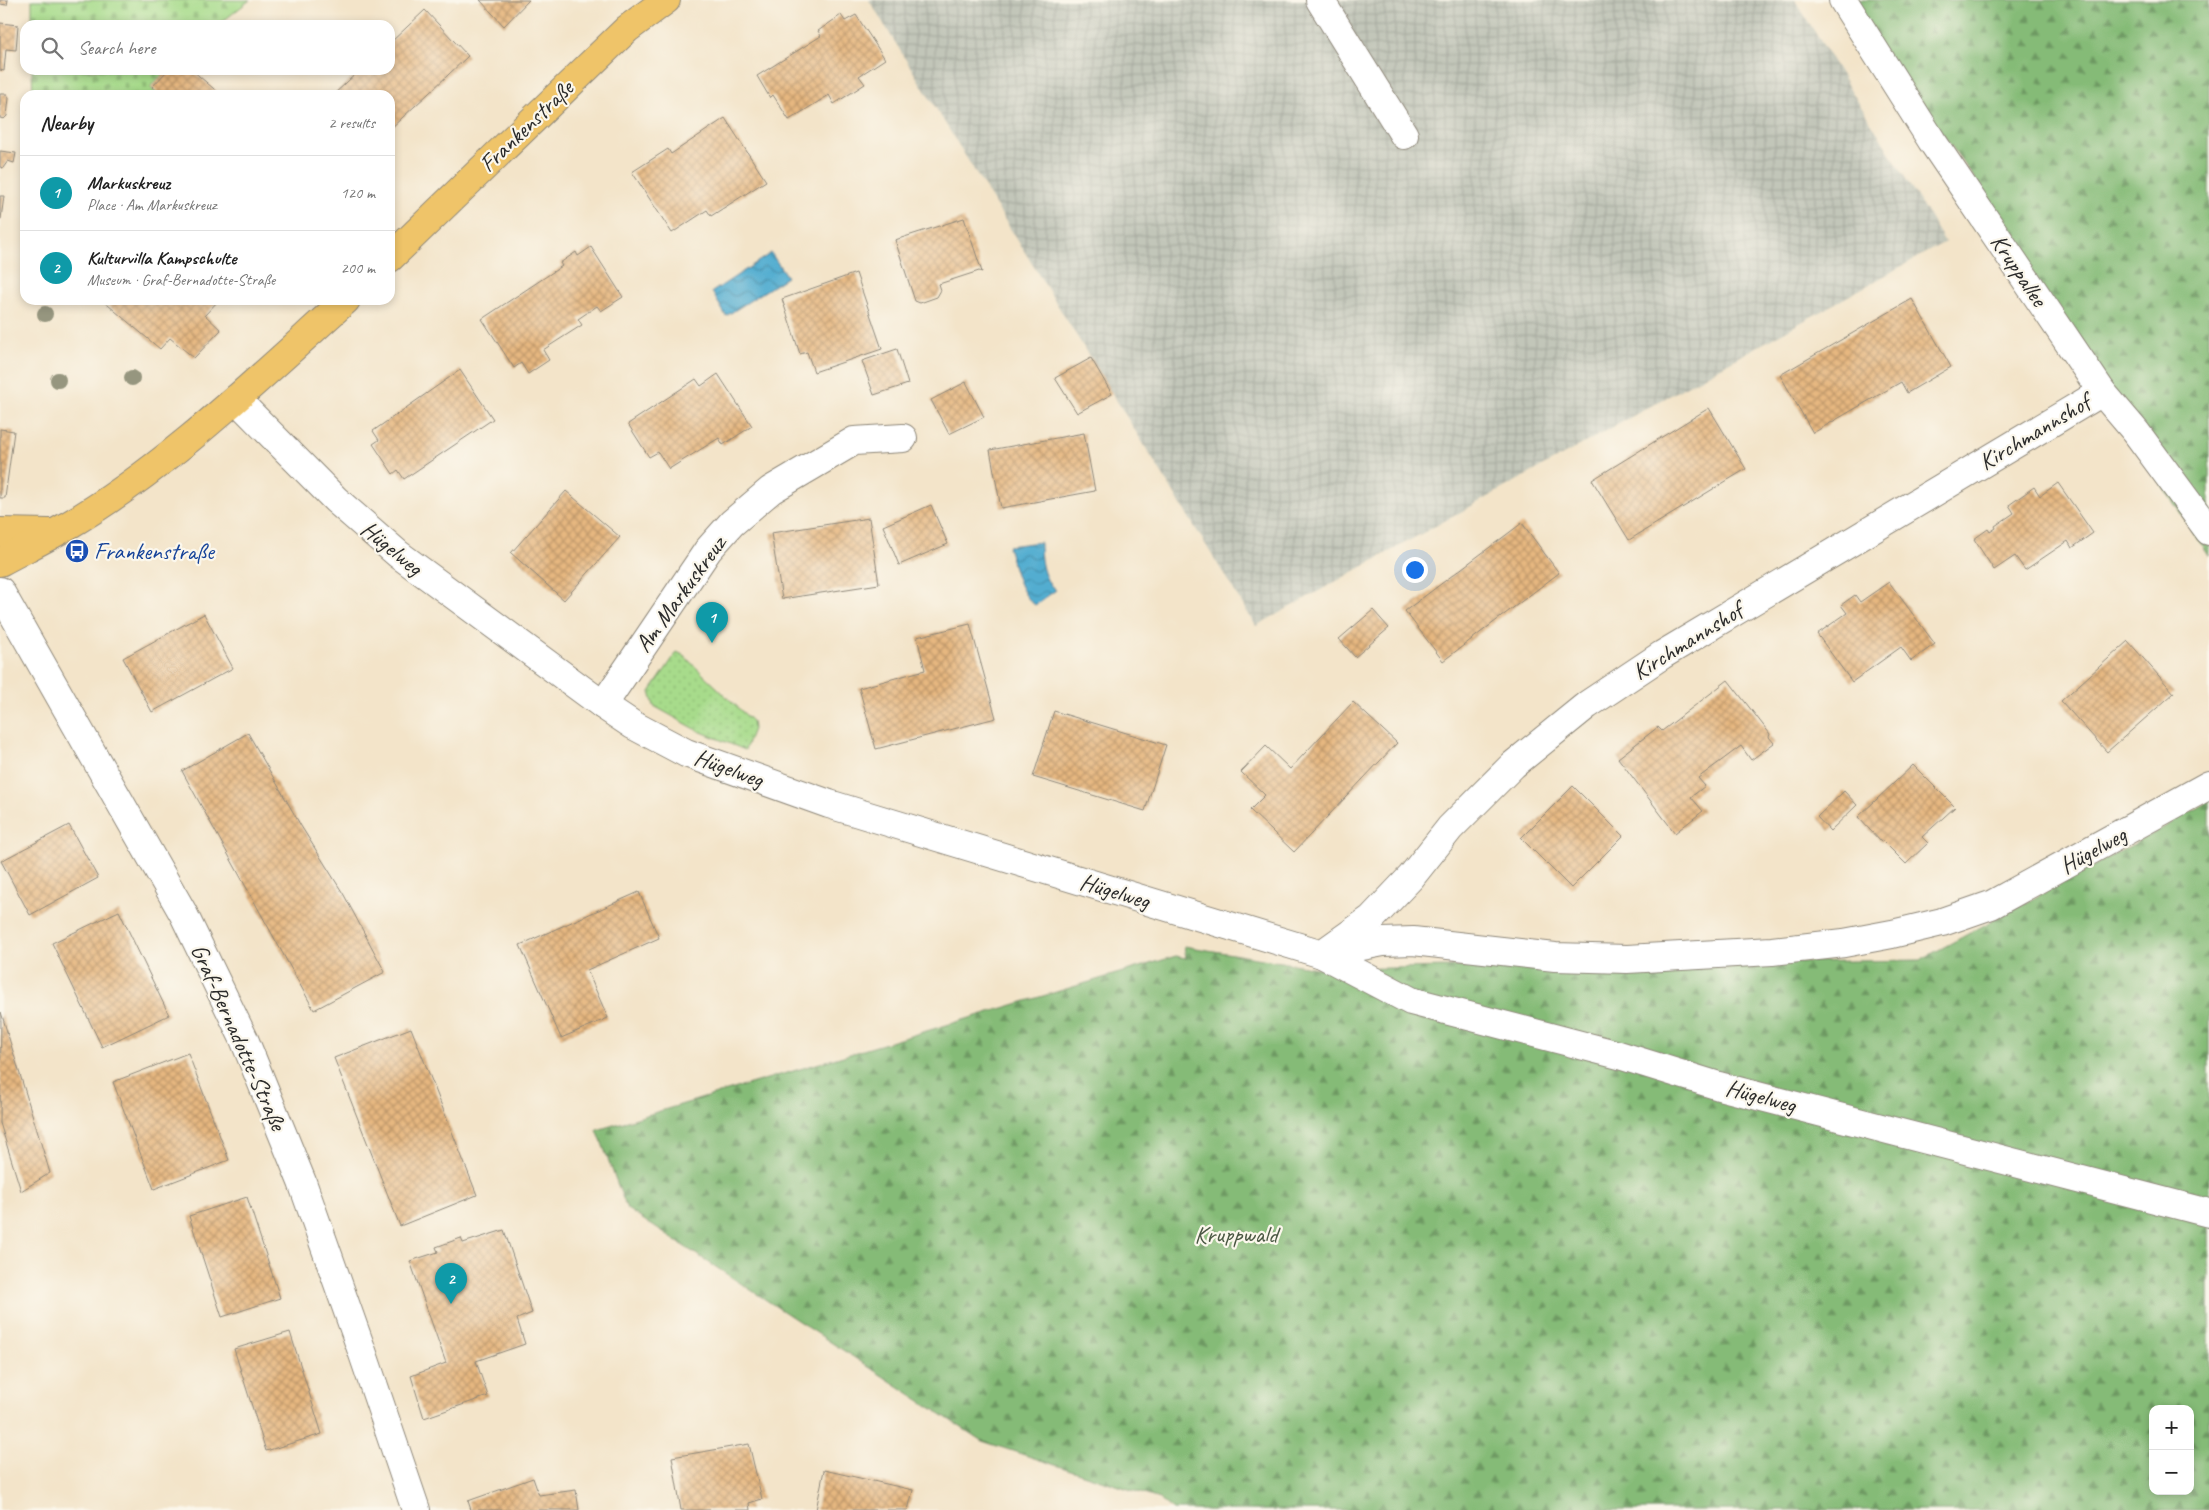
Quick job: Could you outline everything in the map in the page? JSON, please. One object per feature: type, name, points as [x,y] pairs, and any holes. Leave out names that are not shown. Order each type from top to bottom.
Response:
[{"type":"main road","name":"Frankenstraße","points":[[395,253],[627,29],[666,0]]},
{"type":"main road","points":[[0,562],[55,533],[153,468],[236,399],[340,305]]},
{"type":"main road","points":[[0,532],[55,533]]},
{"type":"street","points":[[1320,0],[1404,136]]},
{"type":"street","name":"Kruppallee","points":[[1843,0],[1932,141],[2102,392],[2136,432],[2209,531]]},
{"type":"street","name":"Kirchmannshof","points":[[1322,954],[1371,919],[1411,877],[1450,828],[1513,764],[1587,705],[1662,655],[2102,392]]},
{"type":"street","name":"Hügelweg","points":[[236,399],[336,500],[398,554],[603,705],[686,753],[829,804],[1322,954],[1411,1000],[1618,1055],[1719,1086],[2209,1213]]},
{"type":"street","name":"Am Markuskreuz","points":[[603,705],[708,550],[732,524],[771,490],[854,441],[902,438]]},
{"type":"street","name":"Graf-Bernadotte-Straße","points":[[0,591],[182,914],[244,1039],[302,1182],[416,1510]]},
{"type":"street","name":"Hügelweg","points":[[1322,954],[1383,942],[1413,941],[1546,956],[1628,959],[1772,951],[1844,943],[1892,934],[1942,922],[1991,905],[2209,785]]},
{"type":"shaded area","points":[[869,0],[1795,0],[1945,242],[1256,626]]},
{"type":"green space","points":[[32,0],[250,0],[224,20],[32,20]]},
{"type":"green space","points":[[1847,0],[2209,0],[2209,556],[2077,357],[2002,217]]},
{"type":"green space","points":[[32,75],[161,75],[150,87],[153,90],[33,90]]},
{"type":"green space","points":[[677,652],[683,655],[752,721],[753,729],[745,750],[699,731],[654,706],[650,692]]},
{"type":"green space","name":"Kruppwald","points":[[2209,801],[2209,1510],[1173,1510],[1159,1499],[982,1441],[627,1209],[597,1130],[1176,956],[1186,958],[1184,946],[1323,969],[1920,960],[2156,832]]},
{"type":"water","points":[[771,253],[787,277],[726,316],[712,292]]},
{"type":"water","points":[[1040,542],[1041,562],[1045,575],[1051,586],[1056,590],[1035,605],[1024,593],[1008,546]]},
{"type":"building","points":[[0,0],[8,0],[7,5],[0,4]]},
{"type":"building","points":[[480,0],[529,0],[504,26]]},
{"type":"building","points":[[425,10],[468,56],[395,124],[395,90],[338,90],[355,75],[395,75],[395,38]]},
{"type":"building","points":[[841,15],[845,21],[856,15],[885,59],[859,76],[865,84],[834,104],[829,95],[789,120],[773,95],[770,98],[757,76],[821,36],[818,31]]},
{"type":"building","points":[[0,23],[18,25],[16,50],[6,49],[4,71],[0,70]]},
{"type":"building","points":[[163,75],[198,75],[215,90],[155,90],[152,87]]},
{"type":"building","points":[[0,94],[7,94],[9,98],[7,116],[4,119],[0,118]]},
{"type":"building","points":[[725,118],[766,181],[711,216],[707,210],[672,233],[632,172],[668,149],[671,154]]},
{"type":"building","points":[[0,151],[16,153],[14,163],[8,161],[3,168],[0,167]]},
{"type":"building","points":[[0,196],[4,196],[1,219],[0,219]]},
{"type":"building","points":[[964,218],[982,272],[979,271],[939,284],[941,290],[937,297],[920,303],[915,301],[895,240]]},
{"type":"building","points":[[591,247],[623,297],[601,311],[597,306],[578,319],[582,325],[543,350],[549,360],[528,374],[521,363],[514,368],[482,319],[562,266],[560,263],[576,252],[578,256]]},
{"type":"building","points":[[856,273],[882,349],[814,372],[807,352],[800,354],[782,299]]},
{"type":"building","points":[[1912,299],[1951,367],[1907,393],[1901,382],[1813,433],[1780,375]]},
{"type":"building","points":[[108,305],[214,305],[205,315],[221,330],[194,358],[170,338],[160,349]]},
{"type":"building","points":[[897,349],[908,384],[874,395],[862,361]]},
{"type":"building","points":[[1091,358],[1112,394],[1077,413],[1055,378]]},
{"type":"building","points":[[460,370],[493,419],[404,479],[398,470],[393,474],[373,444],[379,440],[373,431]]},
{"type":"building","points":[[718,374],[752,426],[723,445],[719,438],[669,469],[658,452],[649,457],[628,424],[696,379],[701,386]]},
{"type":"building","points":[[966,382],[984,417],[949,434],[931,400]]},
{"type":"building","points":[[1709,408],[1746,469],[1629,540],[1592,480]]},
{"type":"building","points":[[0,429],[14,431],[5,498],[0,498]]},
{"type":"building","points":[[1084,433],[1095,491],[1001,508],[990,450]]},
{"type":"building","points":[[2058,483],[2093,533],[2072,548],[2068,541],[2025,570],[2015,556],[1994,570],[1974,539],[1988,529],[1990,532],[1996,528],[1995,526],[2014,513],[2009,505],[2034,487],[2040,496]]},
{"type":"building","points":[[566,491],[620,537],[564,600],[511,553]]},
{"type":"building","points":[[931,505],[948,544],[899,565],[883,526]]},
{"type":"building","points":[[869,518],[879,584],[782,599],[771,533]]},
{"type":"building","points":[[1522,523],[1559,573],[1443,661],[1405,611]]},
{"type":"building","points":[[1889,582],[1935,644],[1911,661],[1901,647],[1852,682],[1817,634],[1847,613],[1841,605],[1855,595],[1860,602]]},
{"type":"building","points":[[1373,610],[1389,628],[1355,657],[1339,639]]},
{"type":"building","points":[[204,614],[233,668],[152,712],[123,658]]},
{"type":"building","points":[[970,624],[996,718],[876,749],[859,688],[925,670],[917,637]]},
{"type":"building","points":[[2128,641],[2174,693],[2107,752],[2061,701]]},
{"type":"building","points":[[1728,680],[1770,734],[1769,737],[1774,743],[1751,760],[1741,746],[1698,778],[1705,786],[1691,797],[1703,811],[1675,833],[1618,758],[1658,727],[1662,731]]},
{"type":"building","points":[[1353,702],[1397,743],[1294,852],[1250,810],[1265,795],[1241,772],[1266,746],[1290,769]]},
{"type":"building","points":[[1054,711],[1166,745],[1145,811],[1033,777]]},
{"type":"building","points":[[248,733],[301,826],[344,895],[385,972],[314,1010],[182,771]]},
{"type":"building","points":[[1913,765],[1955,807],[1922,837],[1928,843],[1906,864],[1883,841],[1881,842],[1858,817]]},
{"type":"building","points":[[1573,786],[1623,836],[1571,888],[1521,838]]},
{"type":"building","points":[[1844,791],[1857,805],[1830,831],[1817,817]]},
{"type":"building","points":[[69,825],[98,878],[30,915],[1,861]]},
{"type":"building","points":[[639,892],[659,938],[587,970],[608,1018],[561,1038],[520,945]]},
{"type":"building","points":[[119,911],[169,1015],[102,1047],[52,943]]},
{"type":"building","points":[[1,1012],[50,1173],[21,1191],[0,1123]]},
{"type":"building","points":[[411,1028],[477,1195],[400,1226],[334,1058]]},
{"type":"building","points":[[188,1053],[229,1160],[154,1189],[113,1082]]},
{"type":"building","points":[[247,1197],[280,1298],[222,1317],[189,1216]]},
{"type":"building","points":[[504,1230],[532,1313],[517,1319],[525,1344],[476,1361],[488,1396],[424,1418],[411,1376],[446,1363],[410,1261],[438,1252],[436,1247],[461,1238],[463,1243]]},
{"type":"building","points":[[290,1332],[322,1434],[266,1451],[234,1349]]},
{"type":"building","points":[[749,1444],[762,1499],[749,1503],[750,1510],[681,1510],[672,1457]]},
{"type":"building","points":[[824,1470],[913,1490],[908,1510],[816,1510]]},
{"type":"building","points":[[533,1478],[539,1495],[576,1490],[579,1510],[471,1510],[468,1501]]},
{"type":"place","name":"Frankenstraße","points":[[77,551]]},
{"type":"place","name":"Markuskreuz","points":[[712,643]]},
{"type":"place","name":"Kulturvilla Kampschulte","points":[[451,1304]]}]
